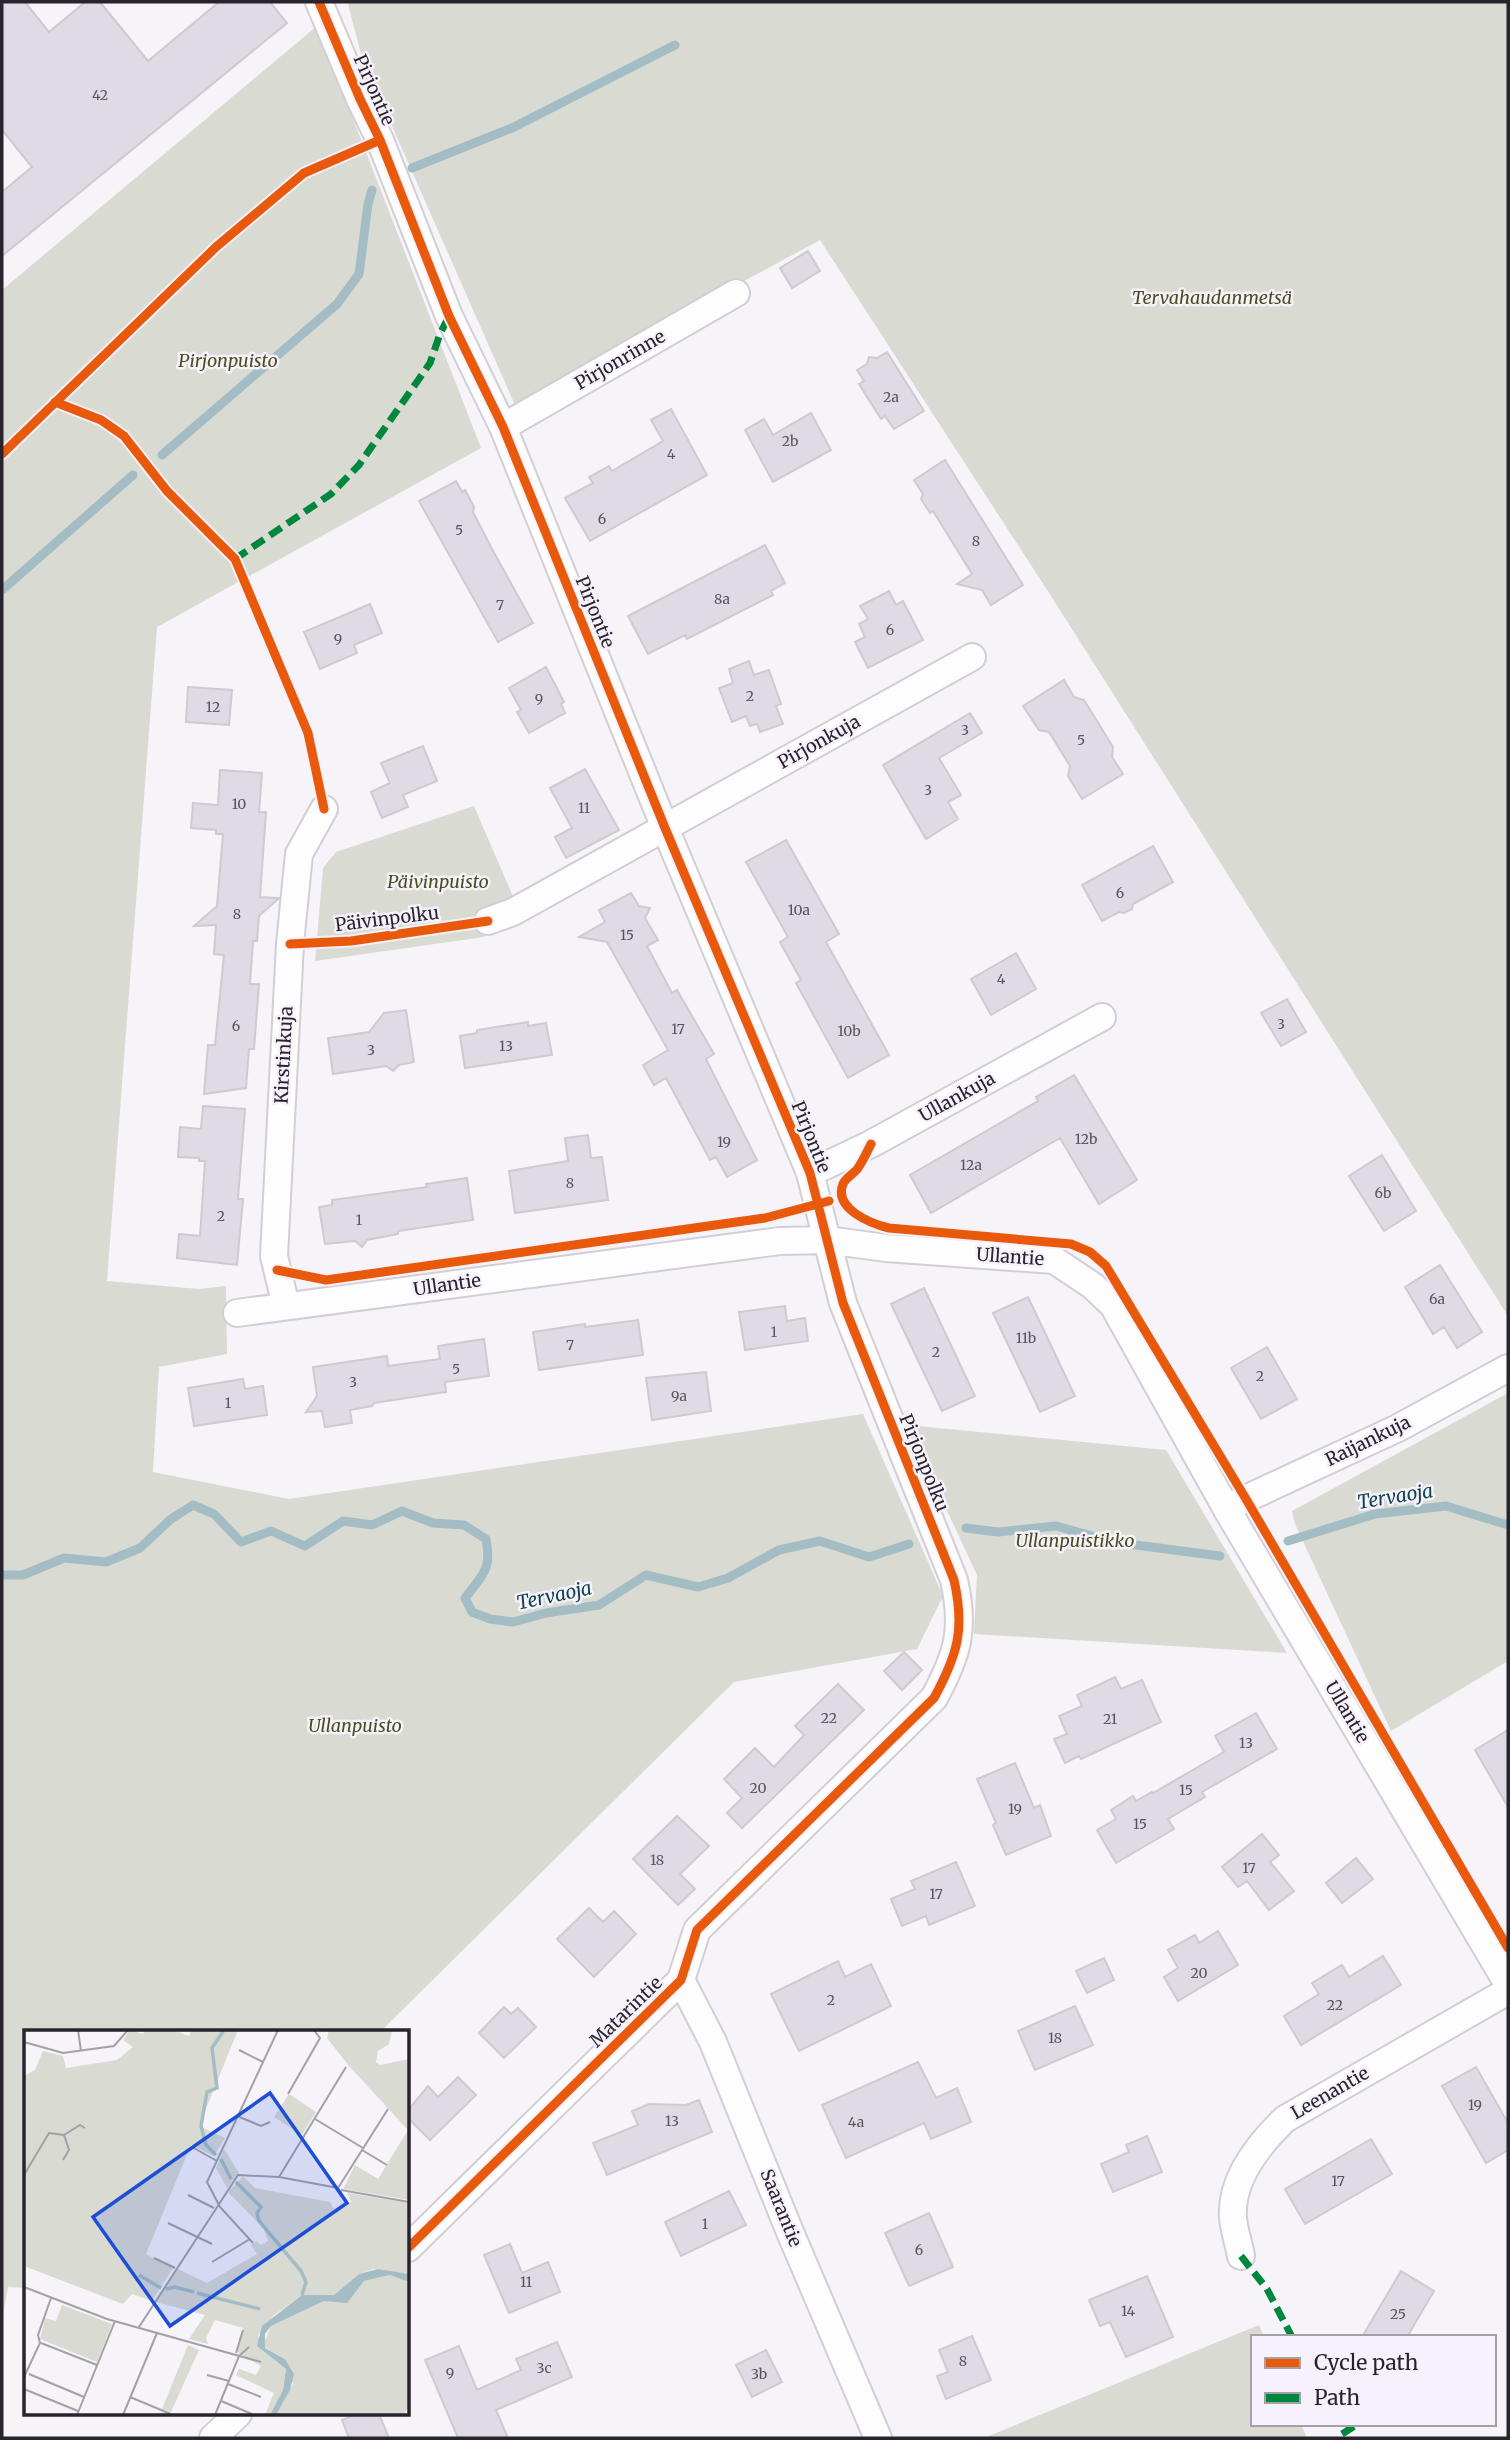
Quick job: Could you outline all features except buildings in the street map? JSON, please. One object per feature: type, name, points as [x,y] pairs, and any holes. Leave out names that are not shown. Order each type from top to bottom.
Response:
[{"type":"street","name":"Pirjontie","points":[[319,2],[380,140],[449,316],[503,427],[665,828],[810,1173],[827,1240]]},
{"type":"street","name":"Pirjonrinne","points":[[503,427],[736,293]]},
{"type":"street","name":"Pirjonkuja","points":[[665,828],[972,657]]},
{"type":"street","name":"Kirstinkuja","points":[[286,1306],[274,1256],[290,943],[299,854],[324,809]]},
{"type":"street","points":[[488,921],[513,912],[665,828]]},
{"type":"street","name":"Ullankuja","points":[[810,1173],[871,1144],[1102,1017]]},
{"type":"street","name":"Ullantie","points":[[237,1313],[780,1241],[827,1240],[886,1248],[1054,1260],[1093,1286],[1113,1305],[1226,1508],[1508,1984]]},
{"type":"street","name":"Pirjonpolku","points":[[827,1240],[843,1303],[954,1580],[961,1609],[951,1667],[934,1698]]},
{"type":"street","name":"Raijankuja","points":[[1226,1508],[1398,1428],[1508,1368]]},
{"type":"street","name":"Matarintie","points":[[410,2246],[681,1980],[697,1930],[934,1698]]},
{"type":"street","name":"Saarantie","points":[[681,1980],[713,2042],[878,2438]]},
{"type":"street","name":"Leenantie","points":[[1241,2256],[1233,2216],[1239,2180],[1260,2143],[1284,2119],[1508,1991]]},
{"type":"street","points":[[213,2438],[236,2416]]},
{"type":"green space","name":"Tervahaudanmetsä","points":[[1508,2],[1508,1316],[1051,596],[820,240],[515,405],[362,58],[348,4]]},
{"type":"green space","points":[[317,26],[481,448],[157,627],[107,1281],[199,1289],[226,1286],[227,1354],[159,1367],[153,1472],[289,1499],[863,1414],[943,1596],[917,1649],[734,1682],[382,2030],[24,2030],[24,2288],[8,2287],[2,2320],[2,290]]},
{"type":"green space","name":"Päivinpuisto","points":[[474,806],[515,901],[484,937],[315,961],[323,868],[336,852]]},
{"type":"green space","points":[[1508,1393],[1508,1661],[1391,1731],[1295,1524],[1292,1511]]},
{"type":"green space","name":"Ullanpuistikko","points":[[907,1425],[1166,1450],[1287,1653],[974,1634],[977,1575]]},
{"type":"green space","points":[[1259,2325],[1263,2335],[1251,2335],[1251,2426],[1302,2426],[1307,2438],[984,2438]]},
{"type":"waterway","points":[[412,168],[514,127],[675,45]]},
{"type":"waterway","points":[[162,455],[337,304],[359,274],[372,190]]},
{"type":"waterway","points":[[2,590],[133,475]]},
{"type":"waterway","name":"Tervaoja","points":[[2,1575],[23,1575],[64,1558],[106,1562],[140,1548],[171,1519],[193,1505],[214,1514],[241,1542],[271,1531],[305,1546],[343,1521],[372,1525],[402,1511],[433,1523],[464,1525],[486,1539],[488,1558],[485,1571],[465,1598],[472,1612],[490,1619],[513,1622],[546,1613],[599,1605],[646,1575],[698,1587],[728,1578],[779,1550],[820,1541],[869,1557],[909,1544]]},
{"type":"waterway","name":"Tervaoja","points":[[1288,1541],[1375,1514],[1446,1506],[1508,1525]]},
{"type":"waterway","name":"Tervaoja","points":[[966,1528],[998,1532],[1056,1526],[1113,1542],[1220,1556]]},
{"type":"marked path","points":[[235,559],[331,494],[359,465],[430,363],[449,316]]},
{"type":"marked path","points":[[1241,2256],[1267,2289],[1291,2335]]},
{"type":"marked path","points":[[1342,2434],[1355,2426]]},
{"type":"cycle path","points":[[319,2],[380,140],[449,316],[503,427],[665,828],[810,1173],[843,1303],[954,1580],[959,1613],[954,1654],[934,1698],[697,1930],[681,1980],[410,2246]]},
{"type":"cycle path","points":[[2,454],[216,247],[304,173],[380,140]]},
{"type":"cycle path","points":[[55,402],[101,420],[124,436],[167,491],[235,559],[308,733],[324,809]]},
{"type":"cycle path","name":"Päivinpolku","points":[[290,944],[351,941],[488,921]]},
{"type":"cycle path","points":[[871,1144],[858,1168],[844,1182],[841,1193],[849,1208],[864,1219],[889,1228],[1071,1244],[1090,1252],[1106,1266],[1246,1499],[1508,1948]]},
{"type":"cycle path","points":[[277,1270],[326,1280],[765,1218],[829,1201]]},
{"type":"park label","name":"Pirjonpuisto","points":[[228,361]]},
{"type":"park label","name":"Ullanpuisto","points":[[355,1726]]}]
